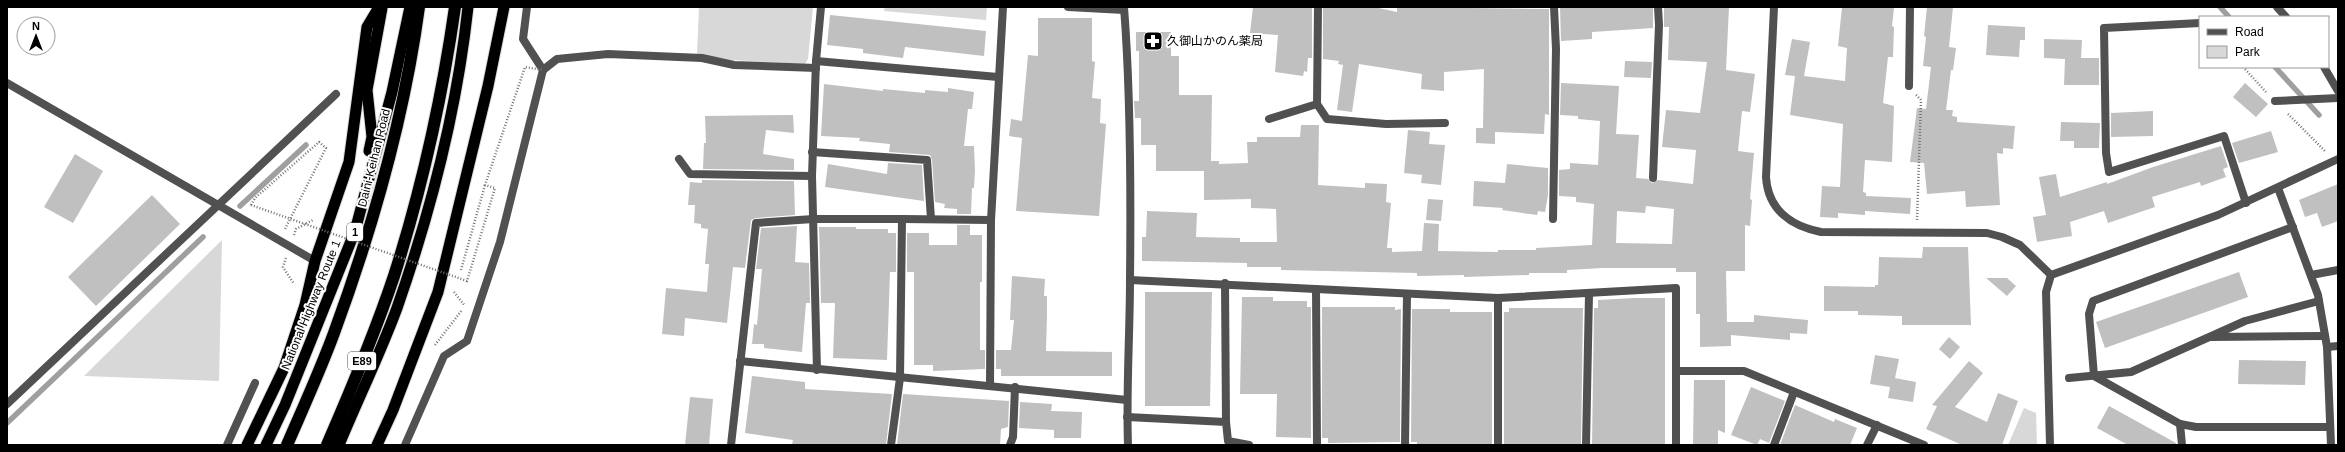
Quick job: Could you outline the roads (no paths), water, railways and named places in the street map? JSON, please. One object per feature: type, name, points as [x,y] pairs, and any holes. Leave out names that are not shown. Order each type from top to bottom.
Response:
[{"type":"highway","points":[[355,231],[372,137],[367,90],[381,7]]},
{"type":"highway","points":[[247,445],[284,368],[305,305],[315,260],[349,162],[367,27],[381,7]]},
{"type":"highway","name":"National Highway Route 1","points":[[266,445],[284,405],[355,231],[392,92],[410,7]]},
{"type":"highway","name":"Daini-Keihan Road","points":[[287,445],[334,333],[374,214],[396,129],[414,47],[419,7]]},
{"type":"highway","name":"E89","points":[[327,445],[353,385],[394,276],[425,165],[445,73],[455,7]]},
{"type":"highway","points":[[339,445],[396,308],[439,168],[465,39],[468,7]]},
{"type":"highway","points":[[377,445],[393,410],[438,292],[488,86],[504,7]]},
{"type":"street","points":[[527,7],[523,39],[543,70]]},
{"type":"street","points":[[817,370],[812,152],[816,65],[821,7]]},
{"type":"street","points":[[990,386],[991,220],[1003,7]]},
{"type":"street","points":[[1068,7],[1124,9],[1130,185],[1130,280],[1127,400],[1128,445]]},
{"type":"street","points":[[1318,7],[1317,104],[1327,118],[1386,124],[1445,123]]},
{"type":"street","points":[[1553,218],[1556,49],[1554,7]]},
{"type":"street","points":[[1653,178],[1659,25],[1658,7]]},
{"type":"street","points":[[1774,7],[1766,178],[1772,203],[1791,222],[1815,231],[1917,233],[1974,232],[2002,237],[2020,245],[2051,275]]},
{"type":"street","points":[[1909,86],[1910,7]]},
{"type":"street","points":[[2277,7],[2285,16]]},
{"type":"street","points":[[2199,23],[2104,28],[2106,153],[2109,172],[2224,136],[2246,203]]},
{"type":"street","points":[[405,445],[444,356],[467,341],[500,242],[543,70],[557,59],[608,54],[702,58],[734,65],[816,65],[998,77]]},
{"type":"street","points":[[2325,68],[2338,91]]},
{"type":"street","points":[[7,83],[315,260]]},
{"type":"street","points":[[7,404],[336,94]]},
{"type":"street","points":[[2275,101],[2338,98]]},
{"type":"street","points":[[1269,118],[1317,104]]},
{"type":"street","points":[[812,152],[927,160],[931,219]]},
{"type":"street","points":[[679,159],[690,174],[812,176]]},
{"type":"street","points":[[2050,445],[2046,292],[2047,283],[2051,275],[2246,203],[2338,159]]},
{"type":"street","points":[[2278,188],[2311,275],[2319,301],[2327,347],[2330,427],[2333,440]]},
{"type":"street","points":[[731,445],[756,222],[813,219],[991,220]]},
{"type":"street","points":[[891,445],[900,378],[902,219]]},
{"type":"street","points":[[2094,376],[2089,314],[2093,301],[2293,228]]},
{"type":"street","points":[[2311,275],[2338,270]]},
{"type":"street","points":[[1130,280],[1225,283],[1498,298],[1676,288],[1676,445]]},
{"type":"street","points":[[1225,283],[1226,422],[1228,441],[1249,445]]},
{"type":"street","points":[[1316,289],[1318,445]]},
{"type":"street","points":[[1405,445],[1407,294]]},
{"type":"street","points":[[1586,445],[1589,294]]},
{"type":"street","points":[[1498,298],[1498,445]]},
{"type":"street","points":[[2069,378],[2131,372],[2245,321],[2319,301]]},
{"type":"street","points":[[2208,337],[2325,336]]},
{"type":"street","points":[[2327,347],[2338,346]]},
{"type":"street","points":[[740,362],[900,378],[1015,387],[1127,400]]},
{"type":"street","points":[[1676,371],[1744,371],[1924,445]]},
{"type":"street","points":[[2094,376],[2180,424],[2196,427],[2330,427]]},
{"type":"street","points":[[227,445],[255,383]]},
{"type":"street","points":[[1010,445],[1013,437],[1015,387]]},
{"type":"street","points":[[1774,445],[1794,392]]},
{"type":"street","points":[[1127,417],[1226,422]]},
{"type":"street","points":[[2180,424],[2182,445]]},
{"type":"street","points":[[1867,445],[1876,425]]},
{"type":"waterway","points":[[2220,7],[2228,16]]},
{"type":"waterway","points":[[2276,68],[2319,115]]},
{"type":"waterway","points":[[240,206],[306,145]]},
{"type":"waterway","points":[[7,423],[203,237]]},
{"type":"place","name":"久御山かのん薬局","points":[[1153,41]]}]
